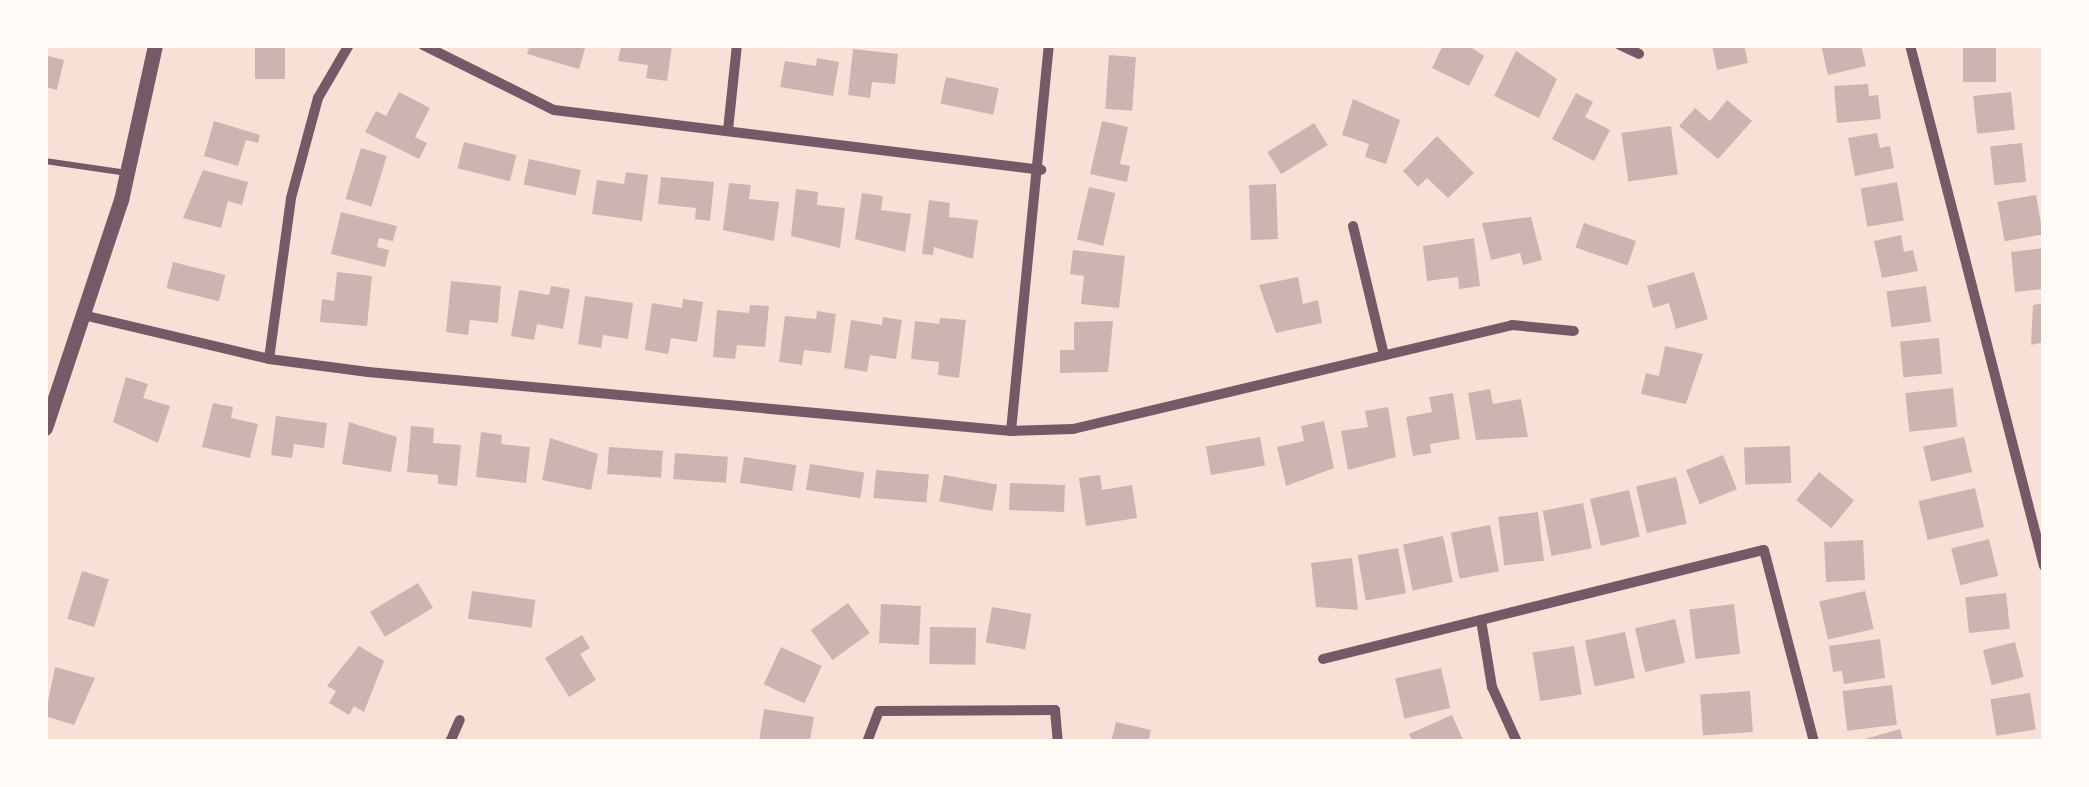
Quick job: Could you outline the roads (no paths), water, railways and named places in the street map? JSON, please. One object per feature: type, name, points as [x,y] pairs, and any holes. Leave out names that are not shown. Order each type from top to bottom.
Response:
[{"type":"street","points":[[45,428],[127,173],[155,45]]},
{"type":"street","points":[[269,359],[290,198],[318,98],[349,45]]},
{"type":"street","points":[[423,45],[554,110],[1041,170]]},
{"type":"street","points":[[728,130],[738,45]]},
{"type":"street","points":[[1011,431],[1041,170],[1049,45]]},
{"type":"street","points":[[1620,45],[1639,54]]},
{"type":"street","points":[[1910,45],[2043,560]]},
{"type":"street","points":[[1354,226],[1384,354]]},
{"type":"street","points":[[83,314],[269,359],[1011,431],[1074,429],[1512,325],[1574,331]]},
{"type":"street","points":[[1323,658],[1764,550],[1814,742]]},
{"type":"street","points":[[1481,620],[1492,687],[1517,742]]},
{"type":"street","points":[[867,742],[879,712],[1055,710],[1058,742]]},
{"type":"street","points":[[450,742],[460,720]]},
{"type":"lane","points":[[45,161],[127,173]]}]
